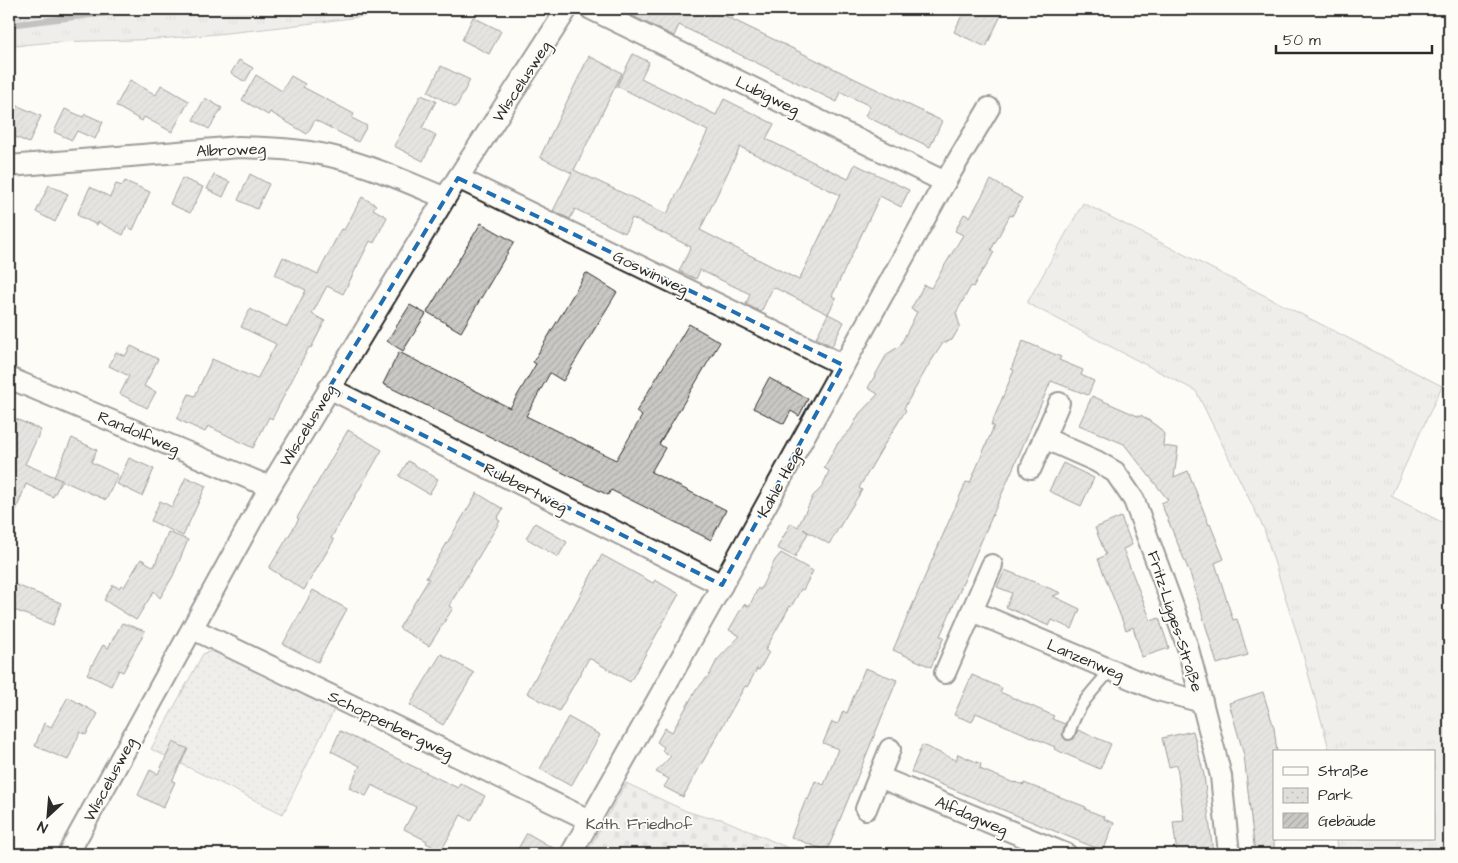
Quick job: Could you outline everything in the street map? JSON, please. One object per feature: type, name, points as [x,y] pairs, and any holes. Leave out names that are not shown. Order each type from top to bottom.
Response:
[{"type":"street","name":"Wiscelusweg","points":[[68,854],[270,487],[445,198],[567,9]]},
{"type":"street","name":"Lubigweg","points":[[591,9],[946,182]]},
{"type":"street","name":"Kahle Hege","points":[[571,854],[989,108]]},
{"type":"street","name":"Albroweg","points":[[9,166],[239,147],[301,150],[356,163],[445,198]]},
{"type":"street","name":"Goswinweg","points":[[458,178],[844,365]]},
{"type":"street","name":"Randolfweg","points":[[9,378],[270,487]]},
{"type":"street","name":"Rubbertweg","points":[[329,388],[722,585]]},
{"type":"street","points":[[1031,468],[1060,403]]},
{"type":"street","name":"Fritz-Ligges-Straße","points":[[1044,438],[1116,472],[1134,500],[1186,645],[1202,702],[1221,776],[1229,854]]},
{"type":"street","points":[[945,673],[992,564]]},
{"type":"street","name":"Lanzenweg","points":[[972,610],[1158,690],[1202,702]]},
{"type":"street","name":"Schoppenbergweg","points":[[193,629],[589,820]]},
{"type":"street","points":[[866,809],[890,749]]},
{"type":"street","name":"Alfdagweg","points":[[879,777],[1066,854]]},
{"type":"lane","points":[[1069,734],[1075,714],[1112,670]]},
{"type":"highlighted area","points":[[458,178],[843,365],[722,585],[329,388]]},
{"type":"green space","points":[[98,9],[417,9],[222,33],[157,39],[27,44],[9,47],[9,19]]},
{"type":"green space","points":[[1083,203],[1442,386],[1391,496],[1449,526],[1449,854],[1337,854],[1336,840],[1436,840],[1436,750],[1329,750],[1300,644],[1264,529],[1196,391],[1027,303]]},
{"type":"green space","points":[[213,650],[334,710],[283,814],[151,749],[203,654]]},
{"type":"green space","name":"Kath. Friedhof","points":[[626,783],[686,811],[705,817],[722,819],[802,854],[586,854]]},
{"type":"building","points":[[618,9],[711,9],[942,121],[930,147],[865,116],[870,106],[841,92],[837,102],[679,25],[674,36]]},
{"type":"building","points":[[965,9],[1004,9],[986,47],[954,32]]},
{"type":"building","points":[[473,17],[501,31],[489,54],[462,40]]},
{"type":"building","points":[[633,54],[649,62],[641,78],[716,115],[724,99],[774,124],[766,139],[848,179],[855,164],[909,190],[901,207],[880,196],[832,296],[836,298],[828,314],[773,287],[761,312],[746,304],[750,294],[700,270],[696,279],[679,271],[691,247],[632,218],[625,233],[575,209],[570,219],[553,211],[572,173],[540,157],[589,56],[622,73],[574,170],[667,214],[708,131],[617,86]],"holes":[[[740,147],[840,195],[799,280],[700,230]]]},
{"type":"building","points":[[239,60],[253,68],[245,82],[231,73]]},
{"type":"building","points":[[441,66],[470,80],[456,107],[428,92]]},
{"type":"building","points":[[256,75],[282,91],[291,76],[305,84],[303,87],[354,114],[352,118],[367,126],[358,142],[315,120],[307,134],[270,112],[268,115],[242,100]]},
{"type":"building","points":[[130,80],[156,95],[161,85],[189,101],[172,132],[144,117],[142,121],[116,106]]},
{"type":"building","points":[[421,95],[436,101],[422,128],[436,135],[423,161],[394,146]]},
{"type":"building","points":[[205,98],[222,108],[209,129],[193,120]]},
{"type":"building","points":[[9,102],[41,116],[29,143],[9,134]]},
{"type":"building","points":[[65,109],[83,117],[85,114],[103,122],[95,139],[77,131],[72,140],[54,132]]},
{"type":"building","points":[[250,174],[269,184],[257,209],[238,200]]},
{"type":"building","points":[[214,175],[230,182],[223,197],[207,189]]},
{"type":"building","points":[[182,178],[203,187],[190,213],[170,204]]},
{"type":"building","points":[[991,180],[1022,198],[1012,216],[1010,215],[991,250],[994,252],[984,270],[973,287],[971,286],[956,313],[960,326],[952,340],[943,343],[928,366],[904,408],[906,410],[859,488],[862,490],[829,544],[803,529],[808,533],[795,557],[777,548],[791,523],[798,527],[813,496],[822,487],[829,471],[824,468],[837,444],[851,429],[859,414],[878,394],[868,388],[887,354],[900,346],[917,312],[911,309],[924,285],[931,288],[963,235],[955,231],[964,214],[970,217]]},
{"type":"building","points":[[125,181],[150,192],[133,230],[127,226],[123,235],[98,222],[97,225],[77,215],[90,187],[110,197],[116,184],[122,186]]},
{"type":"building","points":[[49,185],[68,194],[55,222],[36,212]]},
{"type":"building","points":[[362,197],[376,205],[373,209],[387,217],[374,243],[370,241],[343,294],[327,286],[312,314],[325,321],[311,348],[309,347],[272,419],[269,417],[253,448],[208,426],[205,432],[177,419],[189,394],[195,396],[212,359],[257,379],[276,344],[241,327],[250,309],[287,327],[306,290],[275,275],[283,257],[318,274],[341,229],[344,230]]},
{"type":"building","points":[[481,223],[514,242],[461,332],[427,312]]},
{"type":"building","points":[[586,273],[617,292],[563,381],[550,373],[526,416],[616,460],[642,416],[636,412],[689,324],[720,342],[659,444],[665,448],[651,472],[726,510],[711,540],[611,490],[608,495],[383,384],[399,352],[510,408],[536,364],[533,362]]},
{"type":"building","points":[[410,305],[426,314],[403,351],[387,341]]},
{"type":"building","points":[[828,314],[844,322],[832,346],[816,338]]},
{"type":"building","points":[[1023,341],[1061,357],[1059,360],[1083,370],[1081,375],[1094,381],[1088,395],[1051,381],[940,636],[944,637],[931,667],[893,650],[966,482],[970,483],[994,426],[991,425],[1014,370],[1011,369]]},
{"type":"building","points":[[131,346],[158,359],[144,386],[156,392],[147,408],[120,394],[129,376],[109,366],[116,352],[125,356]]},
{"type":"building","points":[[769,378],[808,399],[799,416],[791,411],[784,424],[753,408]]},
{"type":"building","points":[[1092,396],[1140,417],[1141,415],[1158,427],[1164,434],[1163,446],[1178,448],[1174,477],[1188,471],[1224,559],[1215,563],[1233,620],[1237,619],[1248,655],[1217,664],[1191,576],[1161,503],[1168,500],[1124,444],[1079,425]]},
{"type":"building","points":[[16,419],[41,430],[25,464],[62,480],[53,497],[26,484],[10,526],[9,434]]},
{"type":"building","points":[[348,430],[382,450],[331,538],[334,540],[304,590],[269,568],[299,519],[297,518]]},
{"type":"building","points":[[72,438],[97,450],[91,462],[118,475],[106,500],[54,477]]},
{"type":"building","points":[[129,458],[154,469],[142,496],[117,484]]},
{"type":"building","points":[[408,461],[438,479],[429,494],[399,476]]},
{"type":"building","points":[[1063,463],[1094,478],[1081,506],[1049,491]]},
{"type":"building","points":[[186,477],[206,486],[183,536],[151,521],[160,501],[172,507]]},
{"type":"building","points":[[477,493],[503,509],[497,519],[500,521],[449,606],[453,608],[429,646],[399,628],[429,579],[426,578]]},
{"type":"building","points":[[1121,517],[1132,545],[1123,549],[1151,621],[1159,618],[1169,648],[1142,657],[1133,627],[1126,630],[1098,559],[1106,555],[1095,528]]},
{"type":"building","points":[[535,523],[567,542],[558,557],[526,538]]},
{"type":"building","points":[[168,532],[188,540],[173,576],[160,598],[154,591],[136,620],[104,600],[113,585],[119,588],[121,585],[124,587],[141,559],[154,567]]},
{"type":"building","points":[[781,553],[813,571],[765,650],[769,652],[759,670],[757,669],[747,687],[745,686],[683,797],[664,787],[669,779],[656,772],[671,756],[662,751],[664,747],[657,742],[665,728],[672,732],[696,690],[710,674],[717,660],[740,636],[729,630],[744,604],[749,607],[758,588],[760,590],[775,560]]},
{"type":"building","points":[[602,555],[653,583],[655,580],[679,594],[630,682],[589,658],[559,711],[527,693]]},
{"type":"building","points":[[1005,570],[1061,593],[1053,596],[1080,609],[1072,629],[1052,620],[1049,626],[1006,607],[1012,593],[997,587]]},
{"type":"building","points":[[9,582],[61,603],[53,625],[9,608]]},
{"type":"building","points":[[313,590],[347,609],[318,662],[283,644]]},
{"type":"building","points":[[122,623],[145,631],[123,672],[119,670],[111,686],[87,674],[103,645],[108,648]]},
{"type":"building","points":[[441,654],[474,673],[443,725],[410,705]]},
{"type":"building","points":[[865,668],[897,680],[827,851],[791,837],[815,781],[824,785],[838,749],[823,743],[832,722],[838,724],[843,711],[847,713]]},
{"type":"building","points":[[972,675],[1002,688],[1000,692],[1054,716],[1052,719],[1065,724],[1062,735],[1066,740],[1074,739],[1078,730],[1111,744],[1100,769],[1054,749],[1055,747],[976,713],[972,722],[954,715]]},
{"type":"building","points":[[1263,692],[1274,728],[1277,750],[1273,750],[1274,854],[1255,854],[1244,755],[1229,703]]},
{"type":"building","points":[[68,697],[98,714],[86,735],[80,732],[68,760],[35,746],[44,723],[51,727]]},
{"type":"building","points":[[568,717],[600,735],[571,786],[540,769]]},
{"type":"building","points":[[340,731],[458,788],[460,783],[485,796],[471,821],[461,815],[441,851],[404,829],[416,807],[372,785],[366,796],[349,788],[360,766],[331,751]]},
{"type":"building","points":[[1193,731],[1204,775],[1213,854],[1177,854],[1173,822],[1184,821],[1177,765],[1169,767],[1162,738]]},
{"type":"building","points":[[173,742],[188,749],[172,781],[175,782],[163,808],[138,795],[150,770],[158,774]]},
{"type":"building","points":[[922,745],[956,760],[958,754],[981,764],[980,769],[1014,783],[1024,785],[1024,783],[1086,807],[1085,809],[1105,817],[1104,819],[1114,823],[1103,851],[911,772]]},
{"type":"building","points":[[527,833],[560,852],[559,854],[515,854]]},
{"type":"waterway","points":[[9,25],[140,9]]}]
